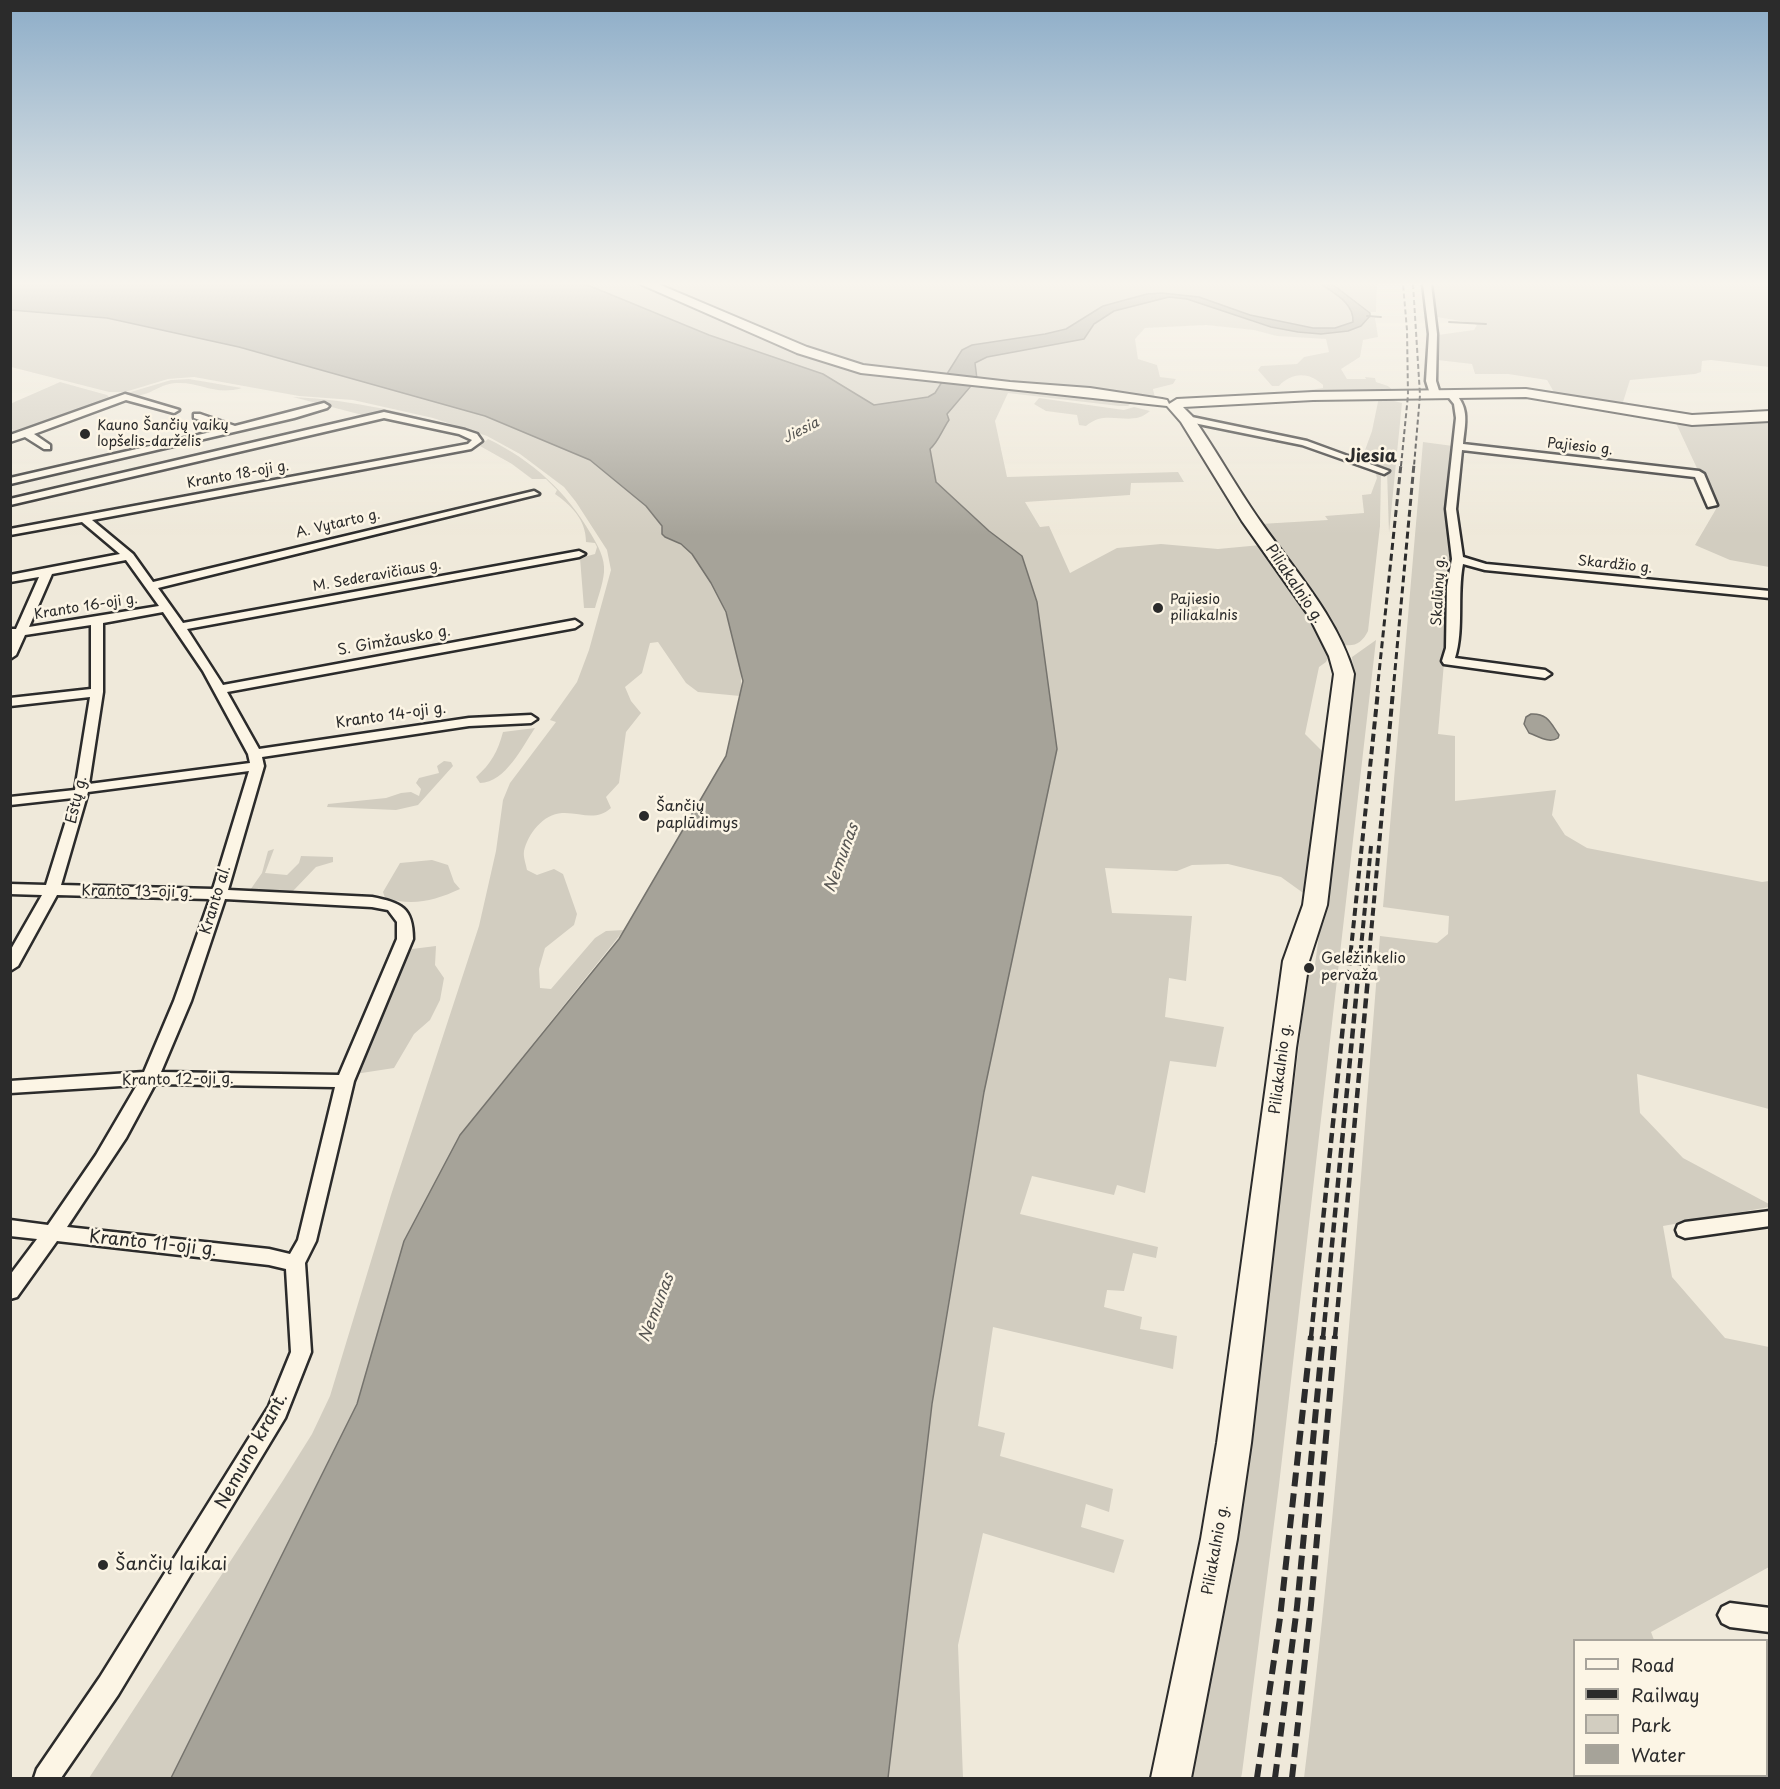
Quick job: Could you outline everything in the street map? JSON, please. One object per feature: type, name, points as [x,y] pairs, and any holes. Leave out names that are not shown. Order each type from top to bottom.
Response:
[{"type":"main road","points":[[856,367],[917,376],[1090,392],[1171,404],[1313,396],[1526,393],[1692,420],[1770,416]]},
{"type":"main road","points":[[1139,399],[1187,419]]},
{"type":"main road","name":"Piliakalnio g.","points":[[1171,404],[1187,419],[1250,519],[1316,615],[1338,652],[1344,674],[1315,905],[1296,960],[1283,1048],[1234,1443],[1219,1539],[1171,1779]]},
{"type":"street","name":"Skalūnų g.","points":[[1432,367],[1431,381],[1443,394],[1459,403],[1461,409],[1451,509],[1458,559],[1454,586],[1452,648],[1449,661],[1545,674]]},
{"type":"street","points":[[10,440],[125,397],[174,410]]},
{"type":"street","points":[[10,481],[324,406]]},
{"type":"street","name":"Kranto 18-oji g.","points":[[10,502],[384,415],[462,432],[476,439],[471,446],[10,532]]},
{"type":"street","points":[[197,416],[235,429]]},
{"type":"street","points":[[1187,419],[1304,443],[1384,471]]},
{"type":"street","points":[[26,433],[47,447]]},
{"type":"street","name":"Pajiesio g.","points":[[1459,447],[1699,474],[1712,505]]},
{"type":"street","name":"A. Vytarto g.","points":[[150,586],[534,494]]},
{"type":"street","points":[[85,519],[129,556],[180,627],[204,662],[256,760]]},
{"type":"street","name":"M. Sederavičiaus g.","points":[[180,627],[579,554]]},
{"type":"street","points":[[10,579],[129,556]]},
{"type":"street","name":"Skardžio g.","points":[[1458,559],[1485,567],[1770,595]]},
{"type":"street","points":[[10,655],[16,633],[47,572]]},
{"type":"street","name":"Kranto 16-oji g.","points":[[16,633],[165,608]]},
{"type":"street","name":"Estų g.","points":[[11,965],[52,890],[81,791],[97,692],[98,621]]},
{"type":"street","name":"S. Gimžausko g.","points":[[219,690],[575,624]]},
{"type":"street","points":[[10,702],[97,692]]},
{"type":"street","name":"Kranto 14-oji g.","points":[[10,801],[81,791],[469,722],[531,720]]},
{"type":"street","name":"Kranto al.","points":[[10,1291],[107,1155],[150,1078],[189,987],[256,760]]},
{"type":"street","name":"Kranto 13-oji g.","points":[[10,889],[218,894],[372,902]]},
{"type":"street","name":"Nemuno krant.","points":[[46,1779],[109,1686],[278,1411],[301,1352],[296,1263],[308,1241],[345,1081],[405,939],[405,921],[393,906],[372,902]]},
{"type":"street","name":"Kranto 12-oji g.","points":[[10,1087],[150,1078],[345,1081]]},
{"type":"street","points":[[1686,1230],[1770,1218]]},
{"type":"street","name":"Kranto 11-oji g.","points":[[10,1228],[268,1257],[296,1263]]},
{"type":"street","points":[[1730,1615],[1770,1620]]},
{"type":"green space","points":[[13,367],[312,367],[485,416],[590,460],[646,506],[662,526],[665,537],[683,546],[703,567],[729,622],[740,662],[741,680],[740,696],[698,692],[686,683],[658,642],[650,643],[642,673],[625,687],[631,701],[641,713],[626,732],[619,783],[606,797],[611,808],[599,815],[555,814],[537,826],[529,838],[524,853],[527,870],[537,875],[554,869],[563,874],[577,914],[574,925],[545,948],[539,969],[540,988],[551,989],[595,938],[606,931],[624,930],[460,1135],[404,1241],[357,1404],[171,1778],[89,1778],[282,1482],[312,1434],[330,1396],[391,1195],[479,926],[496,851],[503,800],[510,783],[556,722],[550,720],[577,682],[589,650],[611,570],[607,550],[564,487],[520,454],[487,436],[433,418],[353,400],[299,396],[194,377],[168,379],[125,392],[109,392]]},
{"type":"green space","points":[[804,367],[968,367],[948,396],[874,405],[823,374]]},
{"type":"green space","points":[[976,367],[1158,367],[1160,377],[1176,379],[1173,384],[1153,389],[1155,398],[977,379]]},
{"type":"green space","points":[[1260,367],[1343,367],[1341,369],[1347,379],[1375,378],[1376,382],[1394,391],[1312,395],[1309,390],[1323,388],[1323,385],[1312,378],[1295,376],[1279,386],[1272,386],[1258,370]]},
{"type":"green space","points":[[1473,367],[1701,367],[1701,372],[1695,374],[1630,380],[1623,402],[1696,414],[1769,412],[1695,418],[1555,394],[1547,380],[1508,374],[1475,374]]},
{"type":"green space","points":[[189,379],[242,388],[216,390],[194,384],[177,383],[163,386],[146,394],[132,396],[124,394],[171,380]]},
{"type":"green space","points":[[60,382],[107,395],[112,400],[21,430],[11,437],[13,430],[10,404]]},
{"type":"green space","points":[[973,385],[1134,401],[1128,406],[1119,406],[1008,393],[995,421],[1007,477],[1178,472],[1184,482],[1131,483],[1130,495],[1025,502],[1040,527],[1049,526],[1070,573],[1117,548],[1161,544],[1218,549],[1261,545],[1313,620],[1331,652],[1326,662],[1319,667],[1305,734],[1326,755],[1306,895],[1281,877],[1228,864],[1192,865],[1177,871],[1105,868],[1112,913],[1192,916],[1186,981],[1169,978],[1165,1017],[1224,1027],[1216,1067],[1170,1061],[1145,1193],[1117,1185],[1114,1195],[1032,1176],[1020,1214],[1158,1247],[1156,1258],[1133,1253],[1124,1291],[1107,1290],[1104,1307],[1142,1317],[1140,1329],[1177,1336],[1173,1369],[993,1327],[978,1426],[1005,1433],[1000,1456],[1113,1489],[1109,1512],[1086,1504],[1081,1527],[1124,1540],[1114,1573],[983,1533],[958,1645],[963,1778],[888,1778],[932,1404],[984,1092],[1057,749],[1022,556],[989,531],[936,482],[930,449],[949,420],[947,414]]},
{"type":"green space","points":[[293,397],[338,401],[382,409],[469,432],[390,412],[370,417]]},
{"type":"green space","points":[[1379,397],[1402,403],[1389,533],[1387,471],[1361,461],[1372,431]]},
{"type":"green space","points":[[1039,398],[1124,410],[1134,407],[1150,411],[1135,418],[1102,418],[1086,426],[1079,425],[1077,415],[1046,411],[1034,404]]},
{"type":"green space","points":[[1769,418],[1769,567],[1730,560],[1695,545],[1716,509],[1675,421]]},
{"type":"green space","points":[[488,439],[534,467],[559,491],[571,504],[591,534],[598,548],[604,567],[602,586],[595,608],[584,608],[580,558],[595,554],[597,547],[595,543],[586,542],[581,520],[567,503],[555,494],[557,490],[546,479],[532,479],[512,464],[480,446]]},
{"type":"green space","points":[[1423,442],[1453,446],[1446,511],[1452,567],[1438,734],[1455,736],[1455,801],[1556,790],[1552,815],[1565,835],[1587,848],[1762,882],[1769,881],[1769,1109],[1637,1074],[1640,1113],[1683,1158],[1769,1204],[1769,1207],[1663,1226],[1672,1277],[1725,1338],[1769,1347],[1769,1567],[1651,1632],[1654,1639],[1573,1639],[1573,1777],[1710,1778],[1304,1778],[1337,1463],[1380,936],[1437,943],[1448,934],[1449,916],[1383,907]]},
{"type":"green space","points":[[1374,468],[1381,472],[1380,526],[1368,631],[1357,644],[1345,645],[1340,644],[1260,524],[1328,520],[1325,516],[1364,513],[1362,495],[1371,494],[1377,478]]},
{"type":"green space","points":[[1376,640],[1279,1485],[1242,1773],[1241,1778],[1184,1778],[1204,1687],[1255,1403],[1308,971],[1314,972],[1354,676],[1352,657]]},
{"type":"green space","points":[[535,728],[519,753],[498,777],[480,783],[476,777],[493,757],[503,732]]},
{"type":"green space","points":[[444,761],[451,762],[453,766],[418,805],[396,810],[327,807],[328,804],[386,798],[401,793],[411,792],[419,796],[421,789],[416,783],[419,778],[439,773],[437,766]]},
{"type":"green space","points":[[274,849],[265,873],[287,875],[299,863],[301,856],[333,857],[333,862],[316,867],[293,891],[248,893],[262,873],[268,851]]},
{"type":"green space","points":[[432,860],[448,865],[454,882],[460,889],[423,901],[405,902],[385,898],[383,892],[400,863]]},
{"type":"green space","points":[[436,946],[435,965],[444,978],[440,1000],[430,1020],[414,1034],[394,1068],[355,1074],[361,1064],[359,1059],[395,979],[412,949]]},
{"type":"water","name":"Nemunas","points":[[312,367],[804,367],[823,374],[874,405],[928,397],[935,393],[951,367],[976,367],[977,379],[947,414],[949,420],[930,449],[936,482],[989,531],[1022,556],[1037,602],[1057,749],[984,1092],[932,1404],[888,1778],[171,1778],[357,1404],[404,1241],[460,1135],[619,939],[726,756],[743,681],[726,612],[692,554],[681,544],[665,537],[662,534],[662,526],[646,506],[590,460],[485,416]]},
{"type":"water","points":[[1531,714],[1545,717],[1559,735],[1558,738],[1547,740],[1529,733],[1524,724],[1526,717]]},
{"type":"railway","points":[[1401,466],[1408,395],[1408,367]]},
{"type":"railway","points":[[1414,466],[1420,395],[1418,367]]},
{"type":"railway","points":[[1377,692],[1401,464]]},
{"type":"railway","points":[[1393,692],[1414,464]]},
{"type":"railway","points":[[1348,978],[1378,691]]},
{"type":"railway","points":[[1367,978],[1393,691]]},
{"type":"railway","points":[[1358,978],[1371,846]]},
{"type":"railway","points":[[1311,1337],[1348,977]]},
{"type":"railway","points":[[1323,1337],[1358,977]]},
{"type":"railway","points":[[1335,1337],[1368,977]]},
{"type":"railway","points":[[1257,1778],[1280,1618],[1311,1336]]},
{"type":"railway","points":[[1275,1778],[1297,1607],[1323,1336]]},
{"type":"railway","points":[[1292,1778],[1311,1605],[1335,1336]]},
{"type":"place","name":"Kauno Šančių vaikų lopšelis-darželis","points":[[85,434]]},
{"type":"place","name":"Pajiesio piliakalnis","points":[[1158,608]]},
{"type":"place","name":"Šančių paplūdimys","points":[[644,816]]},
{"type":"place","name":"Geležinkelio pervaža","points":[[1309,968]]},
{"type":"place","name":"Šančių laikai","points":[[103,1565]]},
{"type":"district","name":"Jiesia","points":[[1371,457]]}]
